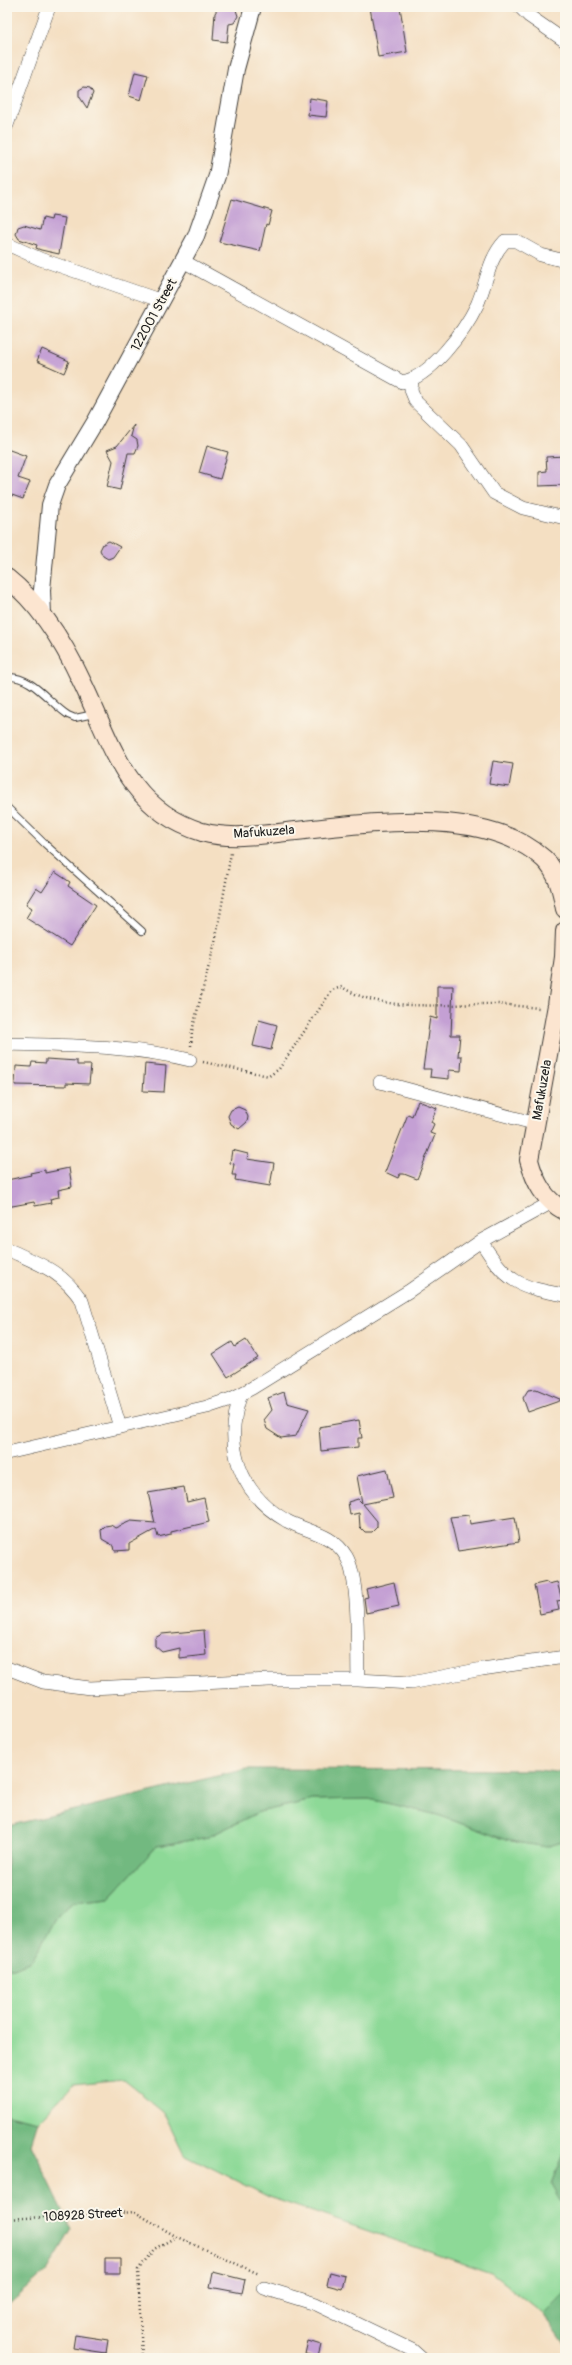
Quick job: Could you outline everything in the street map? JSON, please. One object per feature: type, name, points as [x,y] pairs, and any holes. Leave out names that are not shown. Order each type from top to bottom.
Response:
[{"type":"main road","name":"Mafukuzela","points":[[7,578],[18,587],[43,615],[58,636],[96,713],[112,751],[134,786],[149,802],[168,816],[186,826],[204,832],[247,836],[362,823],[460,825],[497,832],[523,843],[545,860],[561,888],[565,909]]},
{"type":"main road","name":"Mafukuzela","points":[[558,1206],[544,1196],[534,1178],[529,1160],[537,1124],[556,1010],[564,958],[565,931]]},
{"type":"street","points":[[7,125],[49,7]]},
{"type":"street","name":"122001 Street","points":[[43,615],[42,590],[46,529],[50,505],[57,485],[162,301],[196,236],[215,183],[236,69],[253,7]]},
{"type":"street","points":[[520,7],[529,16],[565,41]]},
{"type":"street","points":[[183,261],[402,382],[412,380],[422,374],[452,342],[477,304],[492,260],[505,241],[516,240],[541,255],[565,261]]},
{"type":"street","points":[[7,244],[40,260],[162,301]]},
{"type":"street","points":[[412,380],[411,390],[416,402],[461,445],[494,493],[509,502],[524,508],[565,518]]},
{"type":"street","points":[[7,1044],[148,1052],[190,1060]]},
{"type":"street","points":[[380,1082],[537,1124]]},
{"type":"street","points":[[7,1453],[207,1407],[241,1394],[409,1291],[481,1241],[558,1206]]},
{"type":"street","points":[[481,1241],[492,1259],[515,1282],[528,1288],[565,1295]]},
{"type":"street","points":[[7,1249],[56,1272],[71,1284],[82,1301],[120,1427]]},
{"type":"street","points":[[241,1394],[232,1429],[234,1451],[243,1477],[259,1501],[288,1521],[320,1534],[337,1546],[346,1556],[354,1585],[358,1680]]},
{"type":"street","points":[[7,1668],[43,1682],[90,1688],[269,1680],[358,1680],[411,1683],[482,1669],[565,1657]]},
{"type":"street","points":[[264,2282],[316,2304],[412,2350],[421,2358]]},
{"type":"lane","points":[[7,677],[17,677],[32,684],[68,715],[75,718],[96,713]]},
{"type":"lane","points":[[7,807],[45,844],[142,931]]},
{"type":"path","points":[[235,835],[216,938],[192,1031],[190,1060],[269,1076],[279,1069],[332,990],[342,987],[355,996],[412,1006],[498,1004],[556,1010]]},
{"type":"path","name":"108928 Street","points":[[7,2219],[135,2212],[177,2237],[264,2282]]},
{"type":"path","points":[[142,2358],[138,2270],[154,2249],[177,2237]]},
{"type":"green space","points":[[247,1769],[538,1770],[565,1773],[565,1841],[546,1847],[506,1840],[438,1815],[369,1799],[313,1800],[259,1812],[208,1837],[157,1846],[109,1898],[73,1902],[59,1914],[31,1961],[14,1968],[7,1968],[7,1826]]},
{"type":"green space","points":[[369,1799],[438,1815],[506,1840],[546,1847],[565,1841],[565,2149],[551,2185],[560,2200],[565,2203],[565,2292],[543,2314],[491,2273],[269,2197],[184,2154],[163,2111],[124,2080],[73,2085],[38,2122],[7,2115],[7,1968],[14,1968],[31,1961],[59,1914],[73,1902],[109,1898],[157,1846],[208,1837],[259,1812],[313,1800]]},
{"type":"green space","points":[[7,2115],[38,2122],[31,2144],[72,2229],[47,2271],[7,2306]]},
{"type":"green space","points":[[565,2149],[565,2203],[560,2201],[551,2185]]},
{"type":"green space","points":[[565,2292],[565,2345],[543,2314]]},
{"type":"building","points":[[219,7],[235,7],[238,16],[234,23],[229,24],[227,42],[213,40],[215,13]]},
{"type":"building","points":[[370,7],[400,7],[407,52],[378,57]]},
{"type":"building","points":[[135,72],[148,75],[141,100],[129,96]]},
{"type":"building","points":[[84,87],[90,88],[93,93],[87,108],[79,96],[79,90]]},
{"type":"building","points":[[310,98],[328,101],[326,117],[308,115]]},
{"type":"building","points":[[232,199],[272,211],[268,225],[266,224],[260,251],[219,242]]},
{"type":"building","points":[[52,216],[65,218],[59,254],[36,248],[37,245],[19,239],[16,234],[18,227],[24,225],[40,230],[43,218],[51,220]]},
{"type":"building","points":[[42,349],[69,361],[64,373],[37,361]]},
{"type":"building","points":[[134,425],[131,436],[137,440],[138,446],[135,453],[128,453],[120,490],[107,487],[113,461],[107,450],[117,446]]},
{"type":"building","points":[[207,446],[228,452],[220,479],[199,473]]},
{"type":"building","points":[[7,449],[26,456],[18,478],[30,482],[23,499],[12,495],[8,504]]},
{"type":"building","points":[[565,456],[565,485],[539,486],[539,472],[547,471],[546,457]]},
{"type":"building","points":[[109,541],[120,547],[113,557],[108,559],[103,556],[100,550],[103,544]]},
{"type":"building","points":[[493,761],[513,764],[509,787],[489,784]]},
{"type":"building","points":[[55,872],[70,882],[68,886],[96,905],[70,946],[26,918],[32,908],[26,904],[36,888],[42,892]]},
{"type":"building","points":[[437,986],[453,986],[451,1035],[460,1035],[458,1056],[462,1056],[461,1071],[449,1070],[449,1079],[430,1077],[431,1069],[423,1069],[430,1017],[437,1019]]},
{"type":"building","points":[[259,1020],[277,1025],[271,1050],[253,1046]]},
{"type":"building","points":[[46,1059],[77,1061],[77,1065],[91,1065],[89,1084],[66,1083],[66,1086],[15,1085],[16,1066],[31,1067],[32,1062],[46,1063]]},
{"type":"building","points":[[145,1064],[166,1066],[164,1092],[143,1091]]},
{"type":"building","points":[[418,1101],[437,1108],[431,1122],[434,1124],[430,1133],[435,1135],[417,1179],[404,1174],[400,1174],[398,1178],[385,1172],[408,1114],[412,1116]]},
{"type":"building","points":[[238,1107],[245,1110],[248,1117],[247,1122],[239,1129],[231,1124],[228,1116],[231,1110]]},
{"type":"building","points":[[232,1150],[248,1154],[247,1159],[274,1163],[270,1186],[235,1180],[236,1175],[232,1175],[234,1164],[230,1163]]},
{"type":"building","points":[[69,1168],[72,1187],[58,1190],[59,1197],[50,1199],[51,1203],[35,1206],[34,1202],[7,1207],[7,1180],[31,1175],[30,1173],[45,1170],[45,1173]]},
{"type":"building","points":[[246,1340],[258,1358],[228,1377],[213,1354],[232,1342],[235,1347]]},
{"type":"building","points":[[536,1389],[562,1400],[528,1412],[523,1398],[528,1390]]},
{"type":"building","points":[[284,1392],[287,1403],[309,1409],[296,1436],[281,1438],[267,1429],[264,1420],[272,1410],[268,1398]]},
{"type":"building","points":[[359,1420],[362,1438],[358,1438],[358,1447],[321,1451],[319,1427]]},
{"type":"building","points":[[387,1469],[393,1498],[363,1504],[377,1521],[377,1527],[372,1532],[365,1532],[360,1527],[359,1513],[350,1515],[348,1502],[358,1499],[362,1503],[357,1476]]},
{"type":"building","points":[[184,1487],[187,1502],[204,1498],[209,1522],[171,1531],[171,1534],[158,1537],[156,1529],[129,1544],[129,1550],[115,1551],[114,1546],[102,1539],[101,1530],[105,1526],[111,1525],[115,1528],[131,1521],[155,1523],[148,1493]]},
{"type":"building","points":[[469,1515],[470,1524],[515,1517],[519,1542],[458,1551],[450,1517]]},
{"type":"building","points":[[394,1582],[399,1606],[366,1613],[364,1598],[368,1597],[366,1589]]},
{"type":"building","points":[[547,1582],[548,1584],[557,1582],[562,1600],[557,1601],[559,1610],[540,1614],[534,1585]]},
{"type":"building","points":[[204,1630],[206,1655],[179,1658],[179,1648],[162,1652],[155,1646],[155,1638],[162,1634]]},
{"type":"building","points":[[105,2259],[121,2259],[121,2273],[105,2273]]},
{"type":"building","points":[[213,2272],[245,2280],[242,2293],[210,2287]]},
{"type":"building","points":[[330,2272],[345,2276],[342,2289],[327,2285]]},
{"type":"building","points":[[75,2335],[108,2340],[106,2353],[73,2348]]},
{"type":"building","points":[[308,2341],[321,2345],[318,2357],[305,2354]]}]
